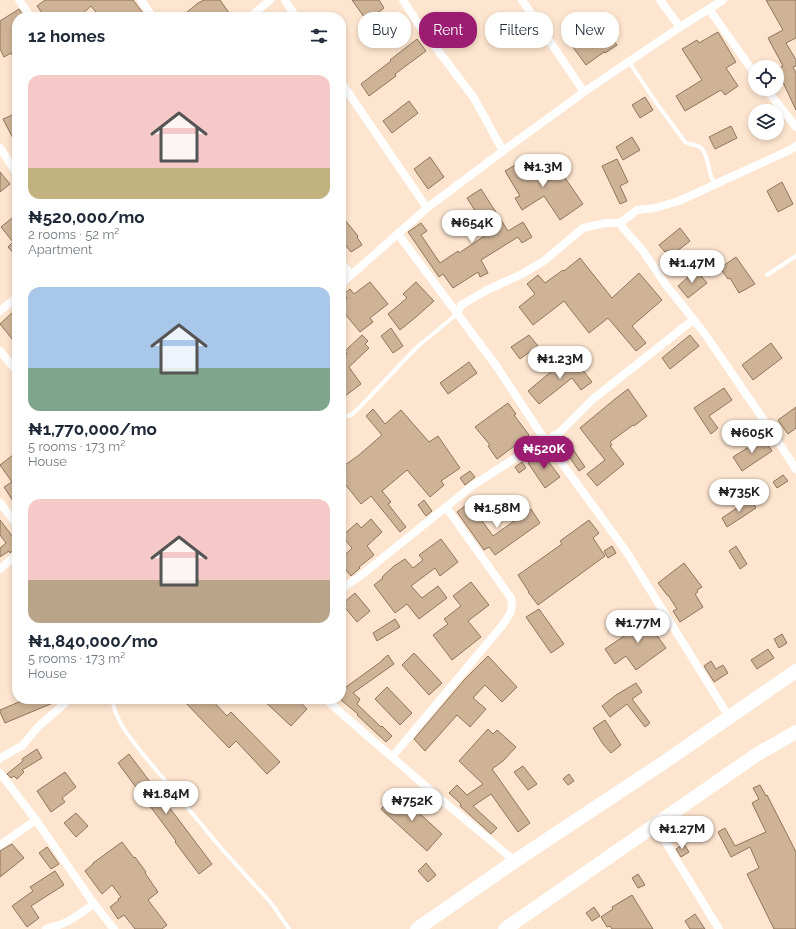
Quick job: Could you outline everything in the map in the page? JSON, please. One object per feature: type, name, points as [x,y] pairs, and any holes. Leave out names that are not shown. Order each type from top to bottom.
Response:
[{"type":"highway","points":[[417,929],[796,671]]},
{"type":"highway","points":[[509,928],[756,756],[796,732]]},
{"type":"street","points":[[19,0],[27,12]]},
{"type":"street","points":[[141,0],[149,12]]},
{"type":"street","points":[[256,12],[270,0]]},
{"type":"street","points":[[285,0],[293,12]]},
{"type":"street","points":[[403,0],[421,28],[474,98],[503,151]]},
{"type":"street","points":[[522,0],[584,92]]},
{"type":"street","points":[[660,0],[680,27]]},
{"type":"street","points":[[346,280],[427,208],[503,151],[584,92],[680,27],[723,0]]},
{"type":"street","points":[[709,9],[748,64]]},
{"type":"street","points":[[346,89],[427,208]]},
{"type":"street","points":[[771,96],[796,128]]},
{"type":"street","points":[[458,314],[461,305],[487,290],[544,262],[583,228],[606,223],[620,223],[637,210],[655,208],[679,201],[716,185],[796,146]]},
{"type":"street","points":[[0,148],[12,166]]},
{"type":"street","points":[[620,223],[643,251],[666,285],[705,334],[762,416],[796,469]]},
{"type":"street","points":[[398,234],[497,367],[545,440],[626,551],[729,717]]},
{"type":"street","points":[[346,268],[351,275]]},
{"type":"street","points":[[0,312],[12,301]]},
{"type":"street","points":[[346,586],[359,577],[472,486],[526,451],[559,433],[593,400],[693,320]]},
{"type":"street","points":[[0,350],[12,365]]},
{"type":"street","points":[[0,503],[12,519]]},
{"type":"street","points":[[392,757],[501,627],[511,612],[511,598],[446,507]]},
{"type":"street","points":[[0,569],[12,558]]},
{"type":"street","points":[[0,759],[22,746],[38,727],[64,704]]},
{"type":"street","points":[[332,704],[515,861]]},
{"type":"street","points":[[0,773],[36,820],[94,904],[114,929]]},
{"type":"street","points":[[0,845],[36,820]]},
{"type":"street","points":[[655,825],[720,929]]},
{"type":"street","points":[[46,929],[72,919],[94,904]]},
{"type":"lane","points":[[629,62],[684,142],[690,145],[698,146],[702,149],[706,156],[711,176],[716,185]]},
{"type":"lane","points":[[766,275],[796,256]]},
{"type":"lane","points":[[346,416],[351,415],[358,409],[417,347],[458,314]]},
{"type":"lane","points":[[113,704],[120,722],[142,753],[221,848],[272,904],[288,929]]},
{"type":"building","points":[[45,0],[133,0],[142,12],[96,12],[91,6],[84,12],[41,12],[37,6]]},
{"type":"building","points":[[204,0],[220,0],[228,12],[187,12]]},
{"type":"building","points":[[352,0],[379,0],[384,8],[379,12],[361,12]]},
{"type":"building","points":[[766,0],[796,0],[796,38],[786,43],[796,60],[796,66],[793,67],[796,73],[796,110],[784,84],[784,60],[780,60],[768,38],[783,30]]},
{"type":"building","points":[[12,13],[12,54],[11,53],[4,57],[0,49],[0,21]]},
{"type":"building","points":[[718,32],[736,62],[726,68],[738,86],[725,95],[721,90],[685,111],[676,96],[702,80],[682,49],[697,40],[699,43]]},
{"type":"building","points":[[417,39],[419,42],[419,48],[424,48],[426,51],[369,96],[361,84],[405,48],[411,48],[411,44]]},
{"type":"building","points":[[574,48],[612,48],[605,53],[604,52],[586,65]]},
{"type":"building","points":[[645,97],[653,110],[640,118],[632,105]]},
{"type":"building","points":[[409,101],[418,113],[392,133],[383,121]]},
{"type":"building","points":[[12,115],[12,136],[3,119]]},
{"type":"building","points":[[731,126],[737,138],[715,149],[709,137]]},
{"type":"building","points":[[632,137],[640,150],[623,160],[616,147]]},
{"type":"building","points":[[534,156],[548,181],[561,172],[583,204],[560,220],[544,196],[522,210],[515,198],[520,196],[505,171]]},
{"type":"building","points":[[430,157],[444,177],[428,189],[414,169]]},
{"type":"building","points":[[617,159],[628,182],[620,186],[627,201],[620,204],[602,166]]},
{"type":"building","points":[[0,172],[10,184],[0,192]]},
{"type":"building","points":[[782,182],[793,204],[778,212],[767,191]]},
{"type":"building","points":[[481,189],[508,231],[523,222],[532,237],[522,243],[518,237],[481,260],[488,273],[480,277],[478,272],[453,288],[443,274],[439,277],[408,232],[421,223],[427,231],[421,235],[440,263],[458,251],[459,253],[489,233],[467,198]]},
{"type":"building","points":[[12,218],[12,241],[1,227]]},
{"type":"building","points":[[346,221],[358,236],[357,237],[362,245],[351,252],[346,246]]},
{"type":"building","points":[[680,228],[690,241],[672,255],[668,250],[665,252],[659,245]]},
{"type":"building","points":[[12,243],[12,251],[8,247]]},
{"type":"building","points":[[736,257],[755,284],[739,293],[730,278],[728,279],[720,268]]},
{"type":"building","points":[[580,258],[612,298],[639,273],[662,300],[632,326],[646,343],[636,351],[608,318],[589,333],[564,301],[533,325],[519,307],[535,294],[527,284],[538,275],[545,283],[563,270],[564,271]]},
{"type":"building","points":[[696,270],[707,283],[688,298],[678,286]]},
{"type":"building","points":[[370,282],[388,304],[370,318],[373,322],[360,332],[346,315],[346,292],[350,289],[354,294]]},
{"type":"building","points":[[416,282],[434,301],[400,330],[388,314],[407,298],[403,294]]},
{"type":"building","points":[[12,313],[12,339],[0,324]]},
{"type":"building","points":[[391,328],[403,346],[393,353],[381,336]]},
{"type":"building","points":[[362,335],[368,341],[365,344],[369,348],[349,367],[361,384],[346,395],[346,350]]},
{"type":"building","points":[[529,335],[538,346],[520,359],[511,347]]},
{"type":"building","points":[[690,335],[699,346],[670,369],[662,358]]},
{"type":"building","points":[[771,343],[782,358],[753,380],[742,365]]},
{"type":"building","points":[[571,355],[592,382],[581,390],[572,378],[539,404],[528,391]]},
{"type":"building","points":[[469,362],[477,373],[448,394],[440,383]]},
{"type":"building","points":[[724,388],[732,400],[709,416],[718,428],[711,434],[694,408]]},
{"type":"building","points":[[628,389],[647,416],[610,442],[612,445],[610,446],[624,464],[597,486],[587,474],[605,460],[580,428]]},
{"type":"building","points":[[508,403],[516,414],[514,415],[529,435],[497,459],[488,446],[490,445],[475,427]]},
{"type":"building","points":[[796,407],[796,428],[788,434],[778,420]]},
{"type":"building","points":[[373,409],[385,424],[401,410],[429,442],[438,436],[460,468],[441,481],[444,485],[430,497],[407,470],[382,491],[391,502],[388,504],[406,527],[400,532],[371,496],[361,504],[346,485],[346,464],[382,435],[366,416]]},
{"type":"building","points":[[564,436],[585,467],[579,471],[558,440]]},
{"type":"building","points":[[763,438],[772,451],[742,471],[733,457]]},
{"type":"building","points":[[542,453],[560,477],[545,488],[528,463]]},
{"type":"building","points":[[12,456],[12,482],[0,465]]},
{"type":"building","points":[[522,462],[526,468],[519,473],[515,467]]},
{"type":"building","points":[[470,471],[475,477],[465,485],[460,478]]},
{"type":"building","points":[[783,475],[788,481],[777,488],[773,482]]},
{"type":"building","points":[[12,482],[12,499],[4,487]]},
{"type":"building","points":[[750,499],[756,508],[727,527],[722,518]]},
{"type":"building","points":[[424,500],[432,511],[426,516],[418,505]]},
{"type":"building","points":[[469,503],[493,536],[531,509],[540,523],[495,555],[489,547],[484,550],[457,512]]},
{"type":"building","points":[[371,519],[382,532],[367,546],[374,555],[359,567],[360,568],[351,576],[346,570],[346,554],[352,548],[346,541],[346,533],[357,523],[361,528]]},
{"type":"building","points":[[0,520],[12,536],[12,551],[10,553],[9,551],[0,557],[0,548],[6,543],[0,535]]},
{"type":"building","points":[[589,520],[599,533],[593,538],[605,556],[538,605],[518,575],[562,544],[560,541]]},
{"type":"building","points":[[441,539],[458,562],[440,576],[435,568],[411,586],[422,598],[438,586],[447,598],[419,619],[407,604],[395,613],[374,585],[394,566],[405,559],[413,568],[423,560],[419,555]]},
{"type":"building","points":[[612,546],[616,553],[608,558],[604,551]]},
{"type":"building","points":[[736,546],[747,564],[740,569],[729,551]]},
{"type":"building","points":[[684,563],[702,587],[697,590],[698,592],[695,594],[703,607],[680,622],[673,611],[677,609],[658,583]]},
{"type":"building","points":[[471,582],[489,605],[468,621],[481,637],[452,660],[433,635],[448,624],[444,619],[461,606],[453,596]]},
{"type":"building","points":[[355,593],[370,611],[357,622],[346,609],[346,601]]},
{"type":"building","points":[[539,609],[564,644],[551,653],[526,617]]},
{"type":"building","points":[[653,615],[661,628],[655,633],[666,648],[636,670],[626,656],[615,664],[605,649]]},
{"type":"building","points":[[395,619],[400,627],[377,641],[373,633]]},
{"type":"building","points":[[782,634],[787,643],[779,648],[774,639]]},
{"type":"building","points":[[768,649],[774,658],[757,669],[751,660]]},
{"type":"building","points":[[414,653],[442,683],[429,695],[402,665]]},
{"type":"building","points":[[388,655],[394,664],[353,693],[360,699],[357,704],[392,736],[386,742],[346,704],[346,687]]},
{"type":"building","points":[[488,656],[517,687],[502,702],[485,685],[473,698],[486,709],[470,727],[457,715],[425,751],[414,739],[465,679]]},
{"type":"building","points":[[711,661],[716,669],[723,665],[728,673],[714,682],[704,666]]},
{"type":"building","points":[[636,683],[642,692],[632,699],[650,723],[645,727],[627,704],[610,717],[602,706],[616,695]]},
{"type":"building","points":[[387,687],[412,713],[400,725],[375,699]]},
{"type":"building","points":[[14,704],[50,704],[5,723],[0,710]]},
{"type":"building","points":[[187,704],[216,704],[227,716],[231,712],[280,762],[267,774],[236,741],[229,748]]},
{"type":"building","points":[[267,704],[302,704],[307,709],[291,726]]},
{"type":"building","points":[[605,720],[621,745],[611,753],[603,744],[593,728]]},
{"type":"building","points":[[488,729],[493,734],[497,730],[516,747],[503,761],[492,769],[530,823],[518,832],[491,794],[473,806],[497,828],[491,834],[460,806],[461,804],[449,793],[457,785],[467,795],[483,784],[459,761]]},
{"type":"building","points":[[37,749],[42,758],[22,770],[24,772],[17,779],[14,776],[11,778],[7,774],[23,761],[22,759]]},
{"type":"building","points":[[129,754],[212,864],[199,874],[118,763]]},
{"type":"building","points":[[523,766],[537,784],[528,790],[514,772]]},
{"type":"building","points":[[65,772],[76,787],[62,798],[65,802],[51,812],[37,791]]},
{"type":"building","points":[[569,774],[574,781],[568,785],[563,779]]},
{"type":"building","points":[[760,785],[766,796],[767,795],[796,852],[796,929],[774,929],[747,874],[759,868],[750,847],[731,857],[718,832],[725,828],[735,846],[766,832],[752,803],[759,799],[753,788]]},
{"type":"building","points":[[396,792],[442,834],[427,851],[381,809]]},
{"type":"building","points":[[76,813],[88,826],[76,837],[64,823]]},
{"type":"building","points":[[122,842],[146,872],[145,873],[158,892],[148,900],[167,925],[162,929],[135,929],[124,915],[118,919],[110,907],[121,897],[112,885],[102,894],[85,871],[93,863]]},
{"type":"building","points":[[12,844],[24,858],[0,877],[0,851]]},
{"type":"building","points":[[684,844],[689,852],[681,857],[676,849]]},
{"type":"building","points":[[47,847],[59,864],[51,869],[39,853]]},
{"type":"building","points":[[426,863],[436,875],[428,882],[418,871]]},
{"type":"building","points":[[55,871],[64,885],[31,906],[39,918],[27,927],[12,906],[33,891],[30,887]]},
{"type":"building","points":[[638,874],[645,885],[638,888],[632,878]]},
{"type":"building","points":[[632,895],[653,929],[612,929],[610,926],[607,927],[601,917],[613,909],[612,907]]},
{"type":"building","points":[[594,907],[600,916],[592,921],[586,913]]},
{"type":"building","points":[[695,914],[705,929],[690,929],[685,921]]}]
